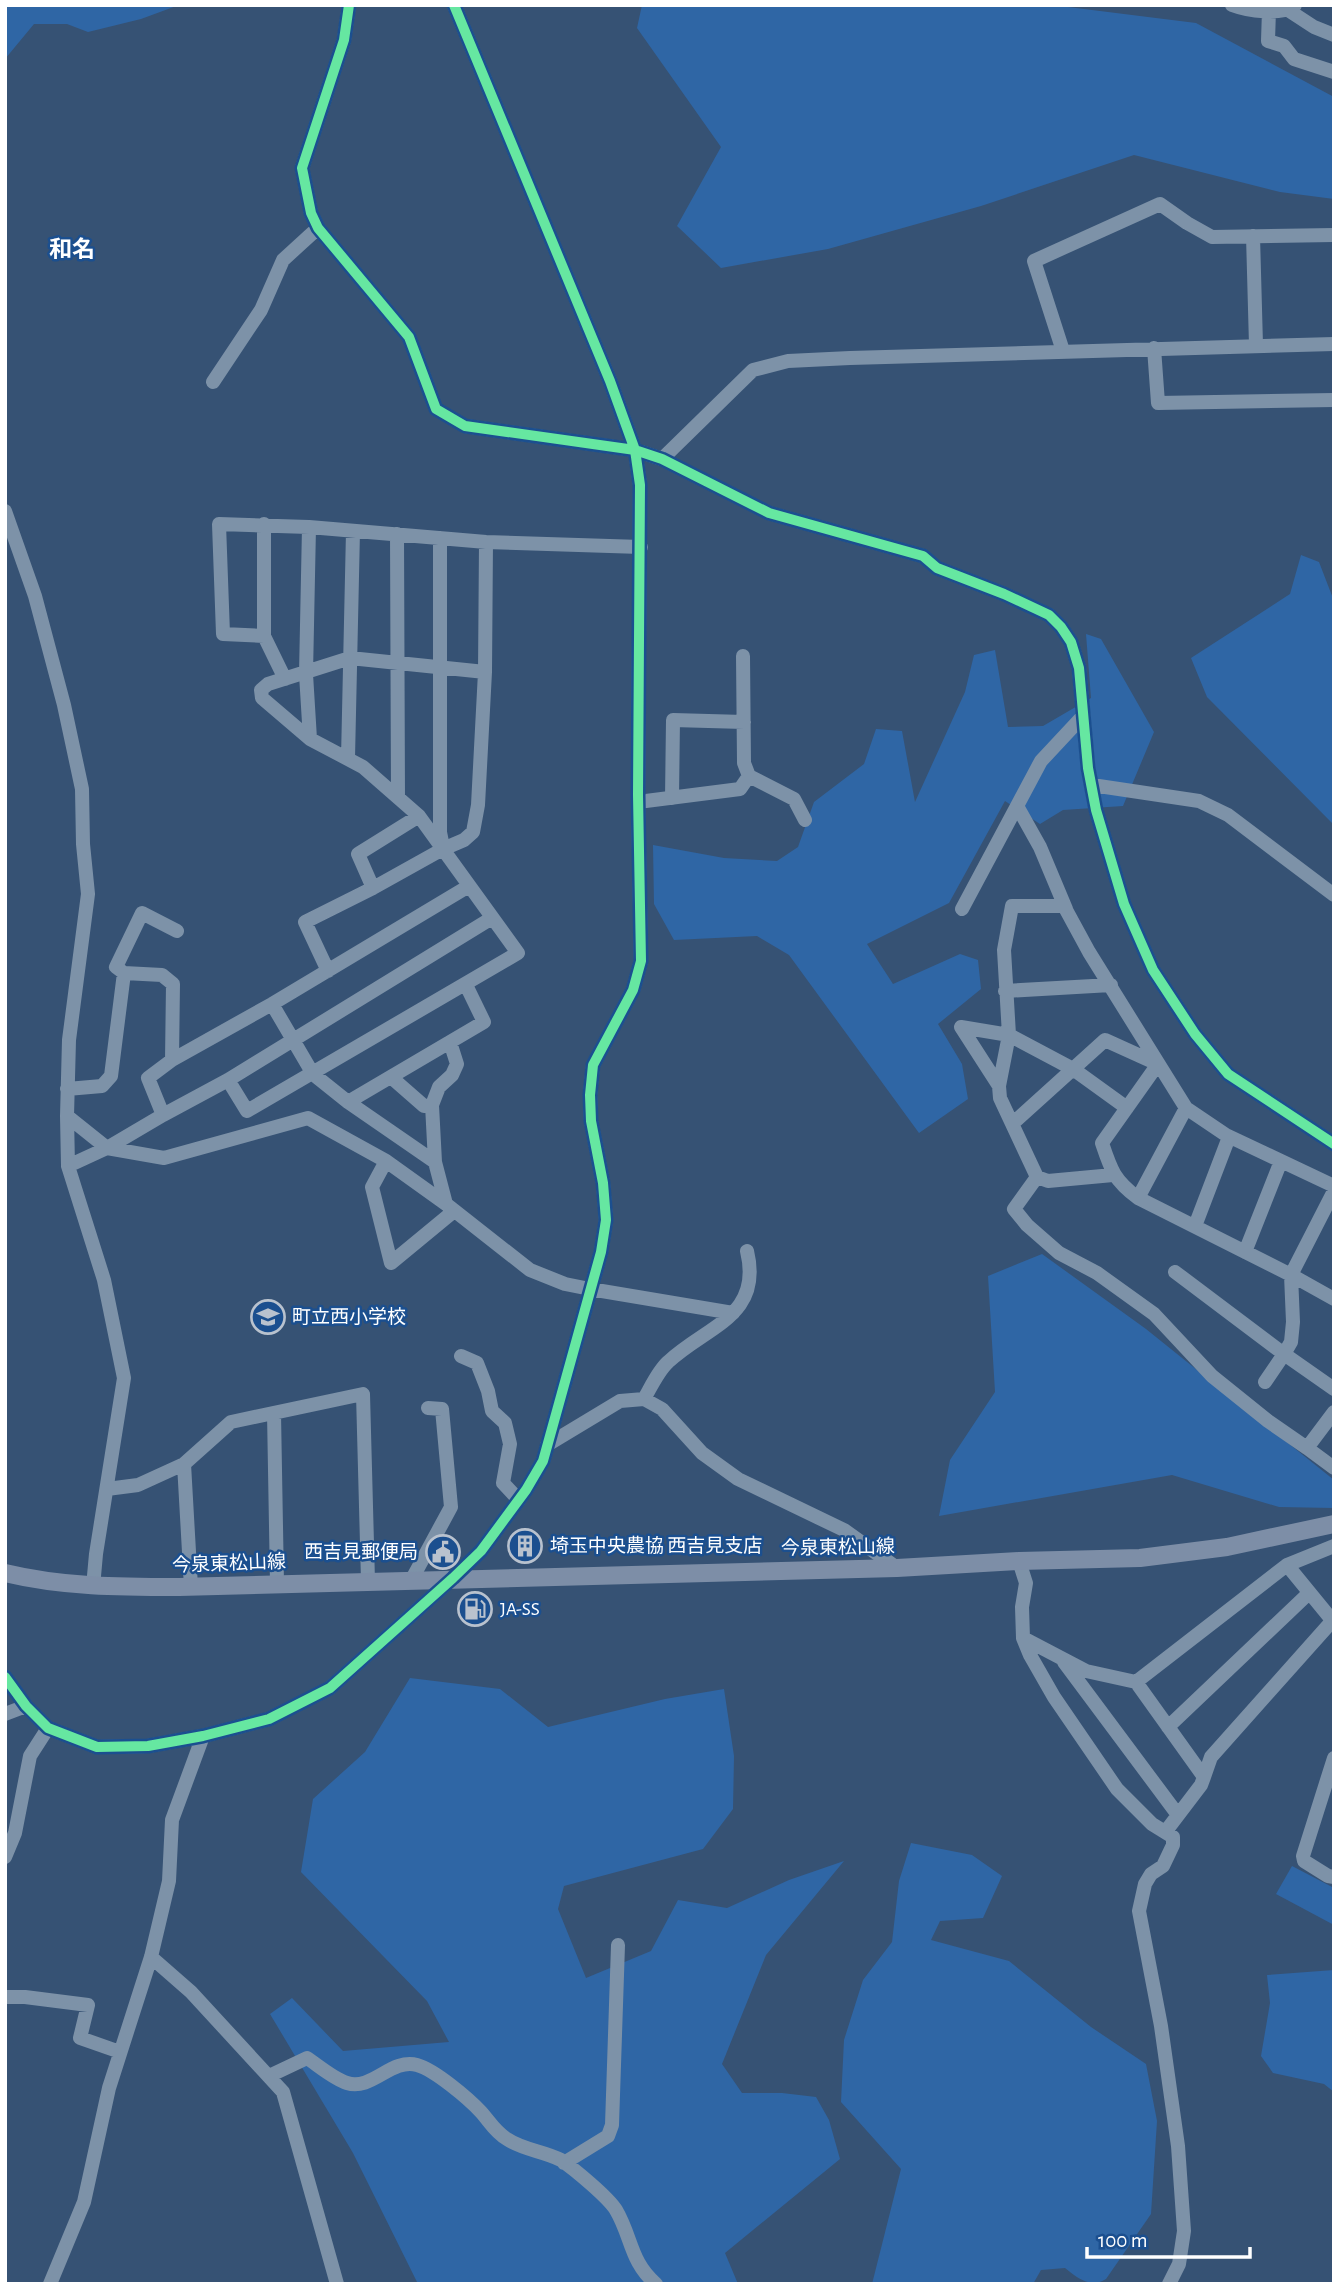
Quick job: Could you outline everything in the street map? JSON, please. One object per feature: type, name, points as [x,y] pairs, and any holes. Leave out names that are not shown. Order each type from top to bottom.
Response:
[{"type":"main road","name":"今泉東松山線","points":[[5,1573],[32,1580],[93,1587],[191,1587],[897,1568],[1140,1558],[1227,1547],[1334,1524]]},
{"type":"street","points":[[349,5],[344,40],[302,169],[318,228],[409,337],[436,410],[465,426],[635,450],[662,459],[769,513],[923,556],[937,568],[1049,615],[1062,627],[1071,642],[1079,668],[1088,768],[1096,810],[1124,904],[1153,970],[1195,1034],[1228,1074],[1334,1144]]},
{"type":"street","points":[[5,1677],[26,1706],[48,1728],[97,1747],[148,1746],[269,1719],[330,1688],[481,1551],[519,1500],[543,1461],[601,1252],[606,1220],[603,1183],[591,1121],[593,1065],[633,990],[641,961],[638,802],[640,485],[635,450],[610,381],[454,5]]},
{"type":"street","points":[[1231,5],[1269,10],[1292,8],[1314,27],[1334,35]]},
{"type":"street","points":[[1269,10],[1268,41],[1283,46],[1294,59],[1334,72]]},
{"type":"street","points":[[1063,351],[1034,261],[1160,204],[1212,237],[1334,234]]},
{"type":"street","points":[[213,382],[261,310],[283,260],[318,228]]},
{"type":"street","points":[[1253,236],[1255,345]]},
{"type":"street","points":[[662,459],[753,370],[767,365],[850,358],[1334,344]]},
{"type":"street","points":[[1154,348],[1158,403],[1334,400]]},
{"type":"street","points":[[5,511],[35,596],[64,705],[82,789],[88,894],[69,1040],[66,1116],[68,1166],[104,1280],[124,1378],[93,1587]]},
{"type":"street","points":[[264,636],[223,634],[219,524],[309,527],[486,542],[641,547]]},
{"type":"street","points":[[264,524],[264,636],[285,680]]},
{"type":"street","points":[[309,527],[306,674],[310,739]]},
{"type":"street","points":[[348,758],[353,531]]},
{"type":"street","points":[[397,534],[398,797]]},
{"type":"street","points":[[440,538],[440,832],[443,849]]},
{"type":"street","points":[[328,971],[305,922],[464,840],[473,832],[478,805],[485,672],[486,542]]},
{"type":"street","points":[[743,656],[744,763],[749,776],[794,799],[804,820]]},
{"type":"street","points":[[228,1080],[247,1111],[518,953],[419,816],[387,786],[348,758],[310,739],[262,698],[261,690],[268,684],[350,658],[485,672]]},
{"type":"street","points":[[962,909],[1041,761],[1083,716]]},
{"type":"street","points":[[672,798],[673,720],[744,722]]},
{"type":"street","points":[[638,802],[740,789],[749,776]]},
{"type":"street","points":[[1092,785],[1199,801],[1228,815],[1334,895]]},
{"type":"street","points":[[1017,806],[1040,847],[1066,909],[1186,1108],[1229,1137],[1334,1188],[1291,1275],[1291,1342],[1265,1382]]},
{"type":"street","points":[[373,888],[359,854],[419,816]]},
{"type":"street","points":[[163,1115],[148,1078],[172,1060],[272,1004],[469,886]]},
{"type":"street","points":[[1066,909],[1064,906],[1012,906],[1004,950],[1009,1035],[999,1086],[1000,1098],[1037,1177],[1048,1181],[1113,1175]]},
{"type":"street","points":[[172,1060],[173,984],[162,975],[124,974],[116,967],[142,913],[177,931]]},
{"type":"street","points":[[68,1166],[107,1148],[228,1080],[492,918]]},
{"type":"street","points":[[67,1088],[102,1086],[111,1076],[124,974]]},
{"type":"street","points":[[348,1102],[484,1022],[467,985]]},
{"type":"street","points":[[1005,991],[1111,985]]},
{"type":"street","points":[[272,1004],[313,1074],[348,1102],[435,1162]]},
{"type":"street","points":[[999,1086],[961,1027],[1009,1035],[1073,1069],[1127,1108]]},
{"type":"street","points":[[1012,1125],[1105,1040],[1158,1064]]},
{"type":"street","points":[[450,1042],[457,1064],[452,1075],[439,1087],[432,1105],[435,1162],[450,1208]]},
{"type":"street","points":[[1158,1064],[1102,1143],[1113,1175],[1138,1198],[1334,1299]]},
{"type":"street","points":[[392,1078],[424,1106],[432,1105]]},
{"type":"street","points":[[1138,1198],[1186,1108]]},
{"type":"street","points":[[66,1116],[107,1148],[164,1158],[308,1118],[386,1161],[530,1270],[565,1284],[733,1313]]},
{"type":"street","points":[[1195,1226],[1229,1137]]},
{"type":"street","points":[[386,1161],[372,1187],[391,1263],[450,1208]]},
{"type":"street","points":[[1245,1252],[1281,1161]]},
{"type":"street","points":[[1037,1177],[1014,1209],[1027,1225],[1059,1253],[1097,1273],[1154,1314],[1212,1376],[1268,1421],[1334,1468]]},
{"type":"street","points":[[644,1398],[667,1362],[733,1313],[750,1287],[747,1251]]},
{"type":"street","points":[[1175,1272],[1334,1388]]},
{"type":"street","points":[[461,1356],[477,1363],[488,1391],[492,1411],[505,1423],[510,1444],[503,1483],[519,1500]]},
{"type":"street","points":[[107,1489],[138,1485],[184,1464],[231,1422],[363,1394],[368,1581]]},
{"type":"street","points":[[547,1445],[620,1401],[644,1398],[662,1409],[702,1453],[738,1479],[844,1530],[897,1568]]},
{"type":"street","points":[[412,1579],[451,1507],[442,1409],[428,1408]]},
{"type":"street","points":[[1307,1448],[1334,1412]]},
{"type":"street","points":[[274,1413],[277,1583]]},
{"type":"street","points":[[184,1464],[191,1587]]},
{"type":"street","points":[[1136,1682],[1287,1564],[1334,1546]]},
{"type":"street","points":[[1019,1561],[1026,1583],[1022,1607],[1023,1638],[1054,1698],[1117,1789],[1152,1824],[1173,1837],[1173,1845],[1163,1866],[1151,1874],[1145,1884],[1139,1911],[1161,2026],[1178,2146],[1184,2231],[1179,2264],[1169,2284]]},
{"type":"street","points":[[1166,1831],[1201,1785],[1211,1757],[1333,1620],[1287,1564]]},
{"type":"street","points":[[1168,1727],[1309,1594]]},
{"type":"street","points":[[1023,1638],[1086,1671],[1136,1682],[1204,1777]]},
{"type":"street","points":[[1061,1658],[1178,1815]]},
{"type":"street","points":[[5,1714],[26,1706]]},
{"type":"street","points":[[5,1857],[15,1833],[30,1756],[48,1728]]},
{"type":"street","points":[[50,2284],[83,2202],[109,2088],[151,1956],[169,1881],[172,1820],[203,1735]]},
{"type":"street","points":[[1334,1758],[1303,1856],[1304,1861],[1334,1877]]},
{"type":"street","points":[[564,2162],[608,2136],[612,2125],[618,1945]]},
{"type":"street","points":[[151,1956],[191,1992],[283,2092],[337,2284]]},
{"type":"street","points":[[5,1997],[88,2005],[80,2038],[120,2052]]},
{"type":"street","points":[[269,2076],[307,2058],[348,2084],[364,2084],[398,2066],[417,2065],[452,2086],[508,2140],[564,2162],[589,2183],[616,2210],[636,2262],[656,2284]]},
{"type":"shaded area","points":[[5,5],[179,5],[141,19],[88,32],[67,24],[34,24],[5,59]]},
{"type":"shaded area","points":[[642,5],[1052,5],[1196,23],[1334,97],[1334,199],[1280,192],[1134,155],[981,206],[828,249],[721,268],[677,226],[721,147],[637,28]]},
{"type":"shaded area","points":[[1301,555],[1319,562],[1334,601],[1334,825],[1207,697],[1191,658],[1290,594]]},
{"type":"shaded area","points":[[1086,634],[1101,639],[1154,732],[1123,806],[1063,810],[1040,824],[1005,801],[949,903],[867,944],[893,984],[960,954],[978,960],[981,989],[938,1024],[962,1064],[968,1099],[919,1133],[789,955],[757,936],[674,940],[654,904],[653,845],[724,858],[777,861],[798,847],[814,802],[864,764],[876,729],[902,731],[915,802],[965,692],[974,655],[995,650],[1008,727],[1043,726],[1091,698]]},
{"type":"shaded area","points":[[1042,1254],[1146,1329],[1334,1480],[1334,1508],[1279,1507],[1172,1475],[939,1516],[950,1460],[995,1392],[988,1276]]},
{"type":"shaded area","points":[[410,1678],[500,1689],[548,1727],[665,1699],[724,1689],[734,1756],[733,1809],[703,1849],[564,1886],[558,1909],[586,1978],[651,1951],[678,1900],[727,1908],[789,1880],[844,1861],[766,1955],[722,2064],[742,2093],[782,2093],[816,2097],[829,2120],[840,2159],[725,2253],[738,2284],[418,2284],[353,2153],[270,2014],[292,1998],[343,2051],[449,2042],[427,2001],[301,1872],[313,1799],[365,1752]]},
{"type":"shaded area","points":[[911,1843],[972,1855],[1002,1876],[983,1918],[940,1921],[931,1940],[1009,1961],[1091,2027],[1146,2064],[1157,2121],[1151,2214],[1106,2279],[1100,2282],[1084,2281],[1065,2268],[1041,2270],[1033,2284],[872,2284],[901,2169],[841,2102],[844,2040],[863,1980],[892,1942],[899,1881]]},
{"type":"shaded area","points":[[1292,1866],[1334,1888],[1334,1925],[1276,1894]]},
{"type":"shaded area","points":[[1334,1970],[1334,2092],[1324,2084],[1273,2073],[1261,2056],[1270,2003],[1267,1975]]},
{"type":"cycle path","points":[[349,5],[344,40],[302,168],[311,213],[318,228],[409,337],[436,409],[465,426],[635,450],[662,459],[769,513],[923,556],[937,568],[1049,615],[1071,642],[1079,668],[1088,768],[1096,810],[1124,904],[1153,970],[1195,1034],[1228,1074],[1334,1144]]},
{"type":"cycle path","points":[[5,1677],[26,1706],[48,1728],[97,1747],[148,1746],[203,1736],[269,1719],[330,1688],[481,1551],[526,1490],[543,1461],[601,1252],[606,1220],[603,1183],[591,1121],[593,1065],[633,990],[641,961],[638,795],[640,485],[635,450],[610,381],[454,5]]},
{"type":"place","name":"町立西小学校","points":[[268,1317]]},
{"type":"place","name":"埼玉中央農協 西吉見支店","points":[[525,1546]]},
{"type":"place","name":"西吉見郵便局","points":[[443,1552]]},
{"type":"place","name":"JA-SS","points":[[475,1609]]},
{"type":"district","name":"和名","points":[[72,250]]}]
